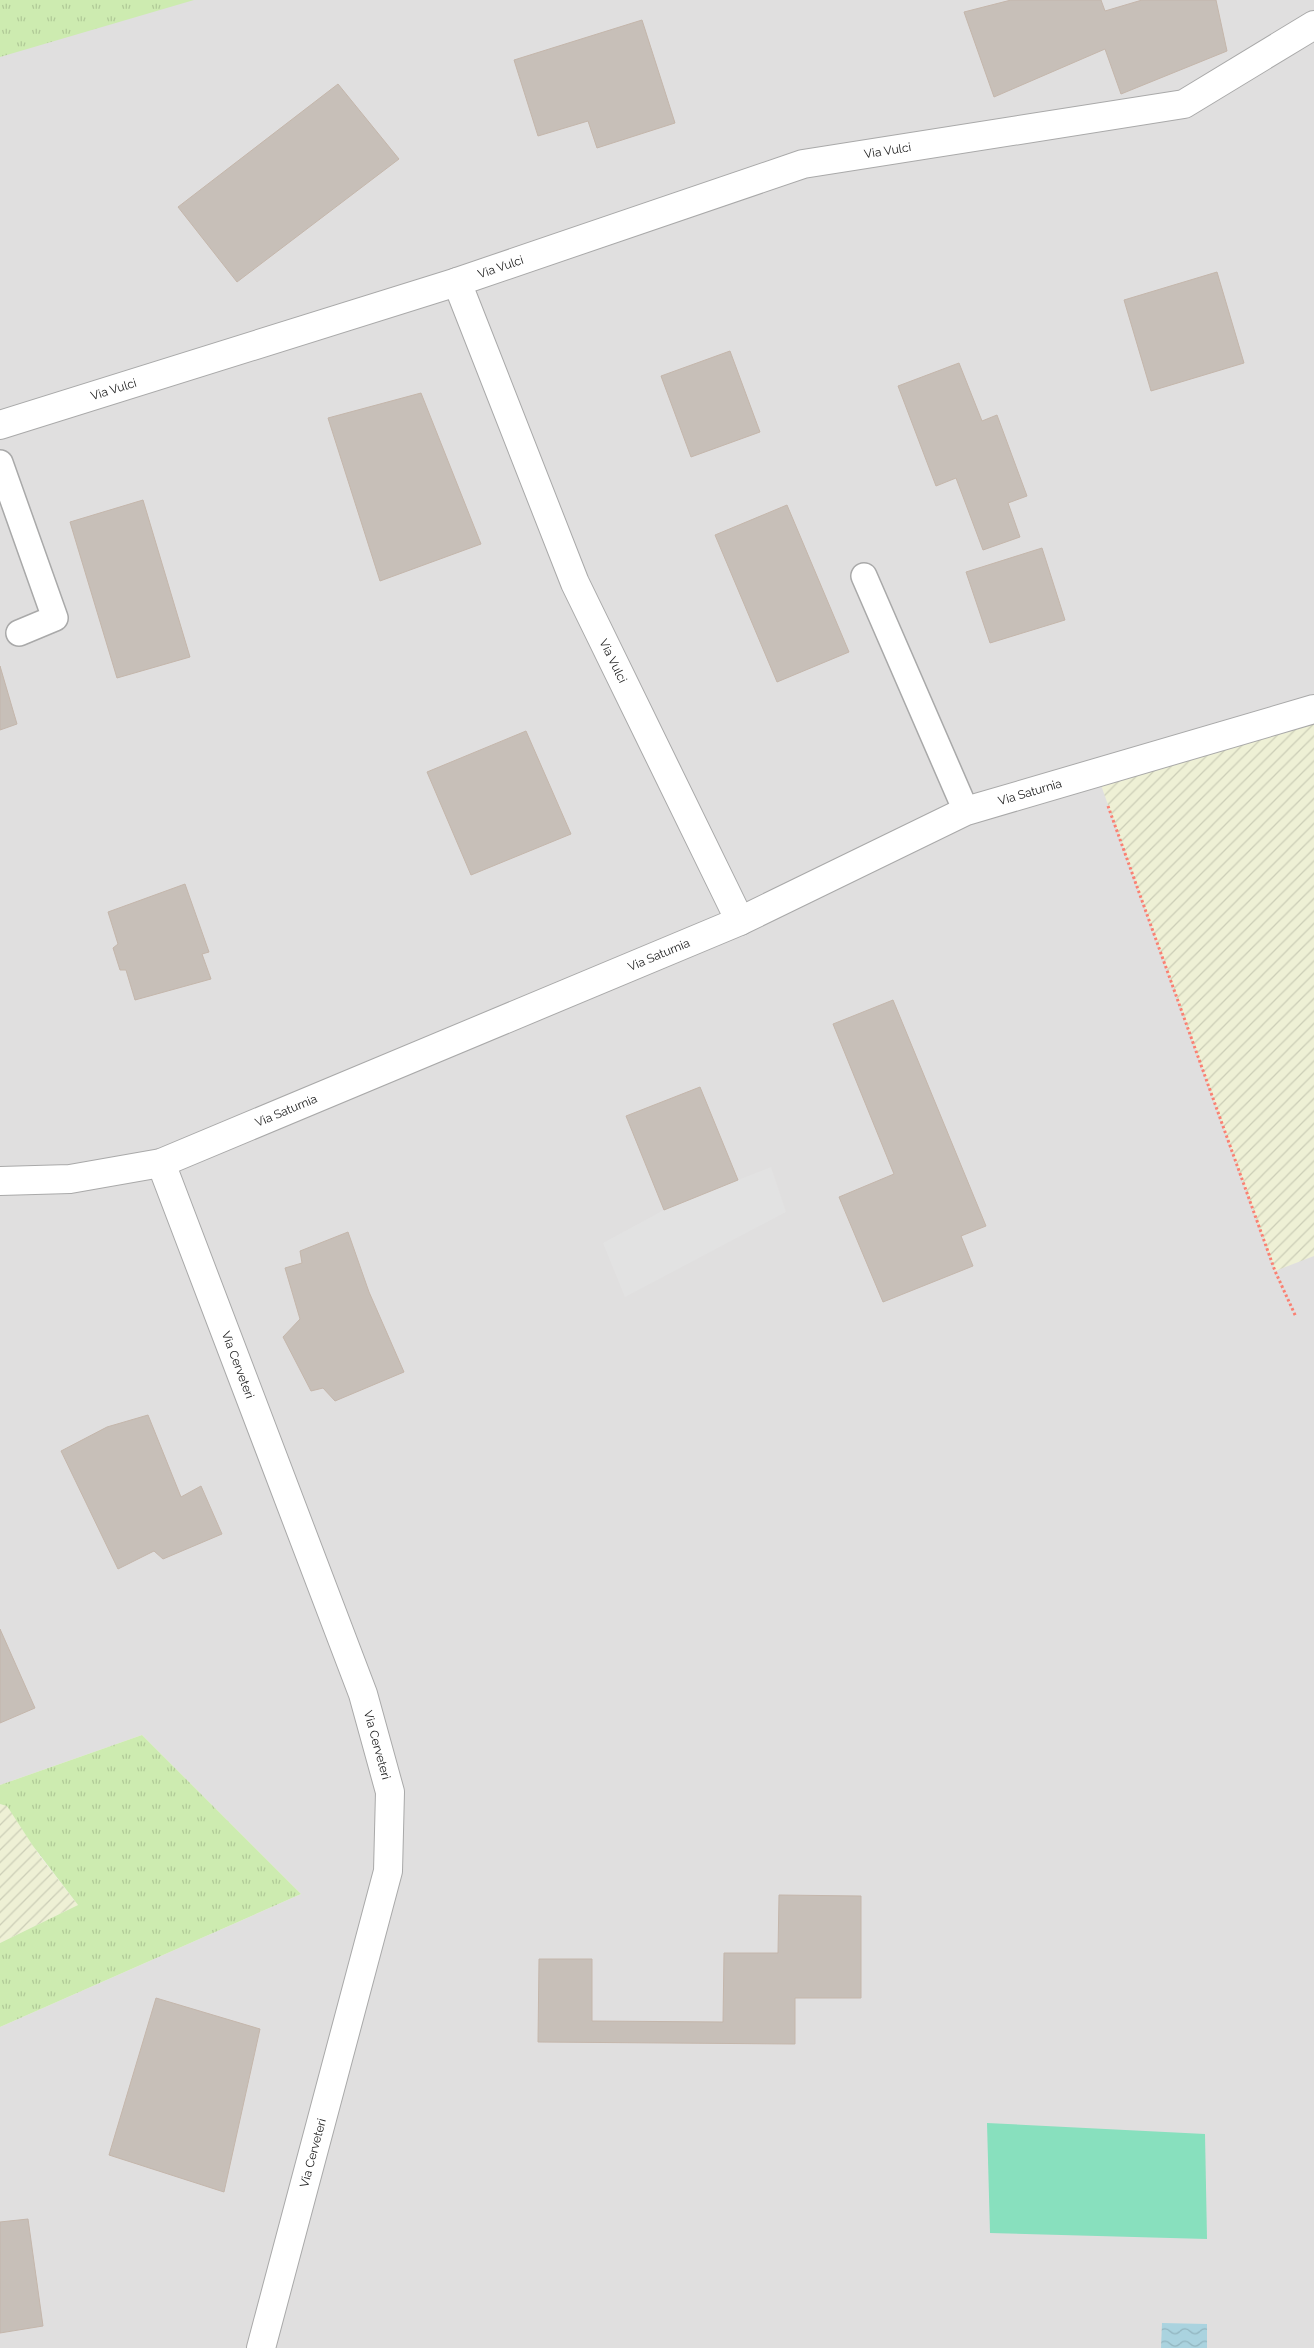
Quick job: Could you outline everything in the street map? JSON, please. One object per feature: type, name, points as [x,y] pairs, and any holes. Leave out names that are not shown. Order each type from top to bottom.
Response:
[{"type":"street","name":"Via Vulci","points":[[0,425],[456,282],[803,164],[1184,104],[1314,25]]},
{"type":"street","name":"Via Vulci","points":[[456,282],[575,583],[740,921]]},
{"type":"street","name":"Via Saturnia","points":[[0,1181],[70,1179],[161,1163],[740,921],[966,811],[1314,709]]},
{"type":"street","name":"Via Cerveteri","points":[[161,1163],[363,1694],[390,1792],[388,1871],[261,2348]]},
{"type":"lane","points":[[0,463],[55,618],[19,633]]},
{"type":"lane","points":[[864,576],[966,811]]},
{"type":"path","points":[[1097,774],[1275,1271],[1296,1317]]},
{"type":"shaded area","points":[[0,0],[1314,0],[1314,2348],[0,2348],[0,2027],[301,1894],[142,1735],[0,1785]]},
{"type":"shaded area","points":[[771,1167],[786,1212],[625,1297],[603,1243],[664,1210]]},
{"type":"green space","points":[[0,0],[194,0],[0,57]]},
{"type":"green space","points":[[1314,716],[1314,1256],[1275,1271],[1097,774]]},
{"type":"green space","points":[[142,1735],[301,1894],[0,2027],[0,1943],[78,1905],[33,1846],[7,1806],[0,1804],[0,1785]]},
{"type":"green space","points":[[0,1804],[7,1805],[39,1855],[78,1905],[0,1943]]},
{"type":"green space","points":[[987,2123],[1205,2134],[1207,2239],[990,2233]]},
{"type":"water","points":[[1162,2323],[1207,2324],[1207,2348],[1161,2348]]},
{"type":"building","points":[[1011,0],[1101,0],[1105,11],[1142,0],[1216,0],[1227,51],[1121,94],[1105,49],[994,97],[964,12]]},
{"type":"building","points":[[642,20],[675,123],[597,148],[588,121],[538,136],[514,60]]},
{"type":"building","points":[[338,84],[399,159],[237,282],[178,207]]},
{"type":"building","points":[[1217,272],[1244,363],[1151,391],[1124,300]]},
{"type":"building","points":[[730,351],[760,432],[691,457],[661,376]]},
{"type":"building","points":[[959,363],[982,421],[997,415],[1027,496],[1008,503],[1020,537],[983,550],[956,478],[936,486],[898,386]]},
{"type":"building","points":[[421,393],[481,544],[380,581],[328,418]]},
{"type":"building","points":[[143,500],[190,657],[117,678],[70,522]]},
{"type":"building","points":[[787,505],[849,652],[777,682],[715,535]]},
{"type":"building","points":[[1042,548],[1065,620],[990,643],[966,572]]},
{"type":"building","points":[[0,666],[17,724],[0,730]]},
{"type":"building","points":[[526,731],[571,834],[471,875],[427,772]]},
{"type":"building","points":[[185,884],[209,952],[202,954],[211,979],[135,1000],[126,970],[120,970],[113,948],[118,944],[108,912]]},
{"type":"building","points":[[893,1000],[986,1226],[961,1236],[973,1266],[883,1302],[839,1197],[894,1174],[833,1024]]},
{"type":"building","points":[[700,1087],[738,1180],[664,1210],[626,1116]]},
{"type":"building","points":[[348,1232],[369,1292],[404,1372],[335,1401],[323,1388],[311,1391],[283,1337],[300,1319],[285,1268],[302,1263],[300,1251]]},
{"type":"building","points":[[148,1415],[181,1497],[201,1486],[222,1534],[163,1559],[154,1551],[118,1569],[61,1451],[107,1427]]},
{"type":"building","points":[[0,1629],[35,1708],[0,1723]]},
{"type":"building","points":[[779,1895],[861,1896],[861,1998],[795,1998],[795,2044],[538,2042],[539,1959],[592,1959],[592,2021],[723,2022],[724,1953],[778,1953]]},
{"type":"building","points":[[156,1998],[260,2029],[224,2192],[109,2155]]},
{"type":"building","points":[[28,2219],[43,2326],[0,2333],[0,2222]]}]
